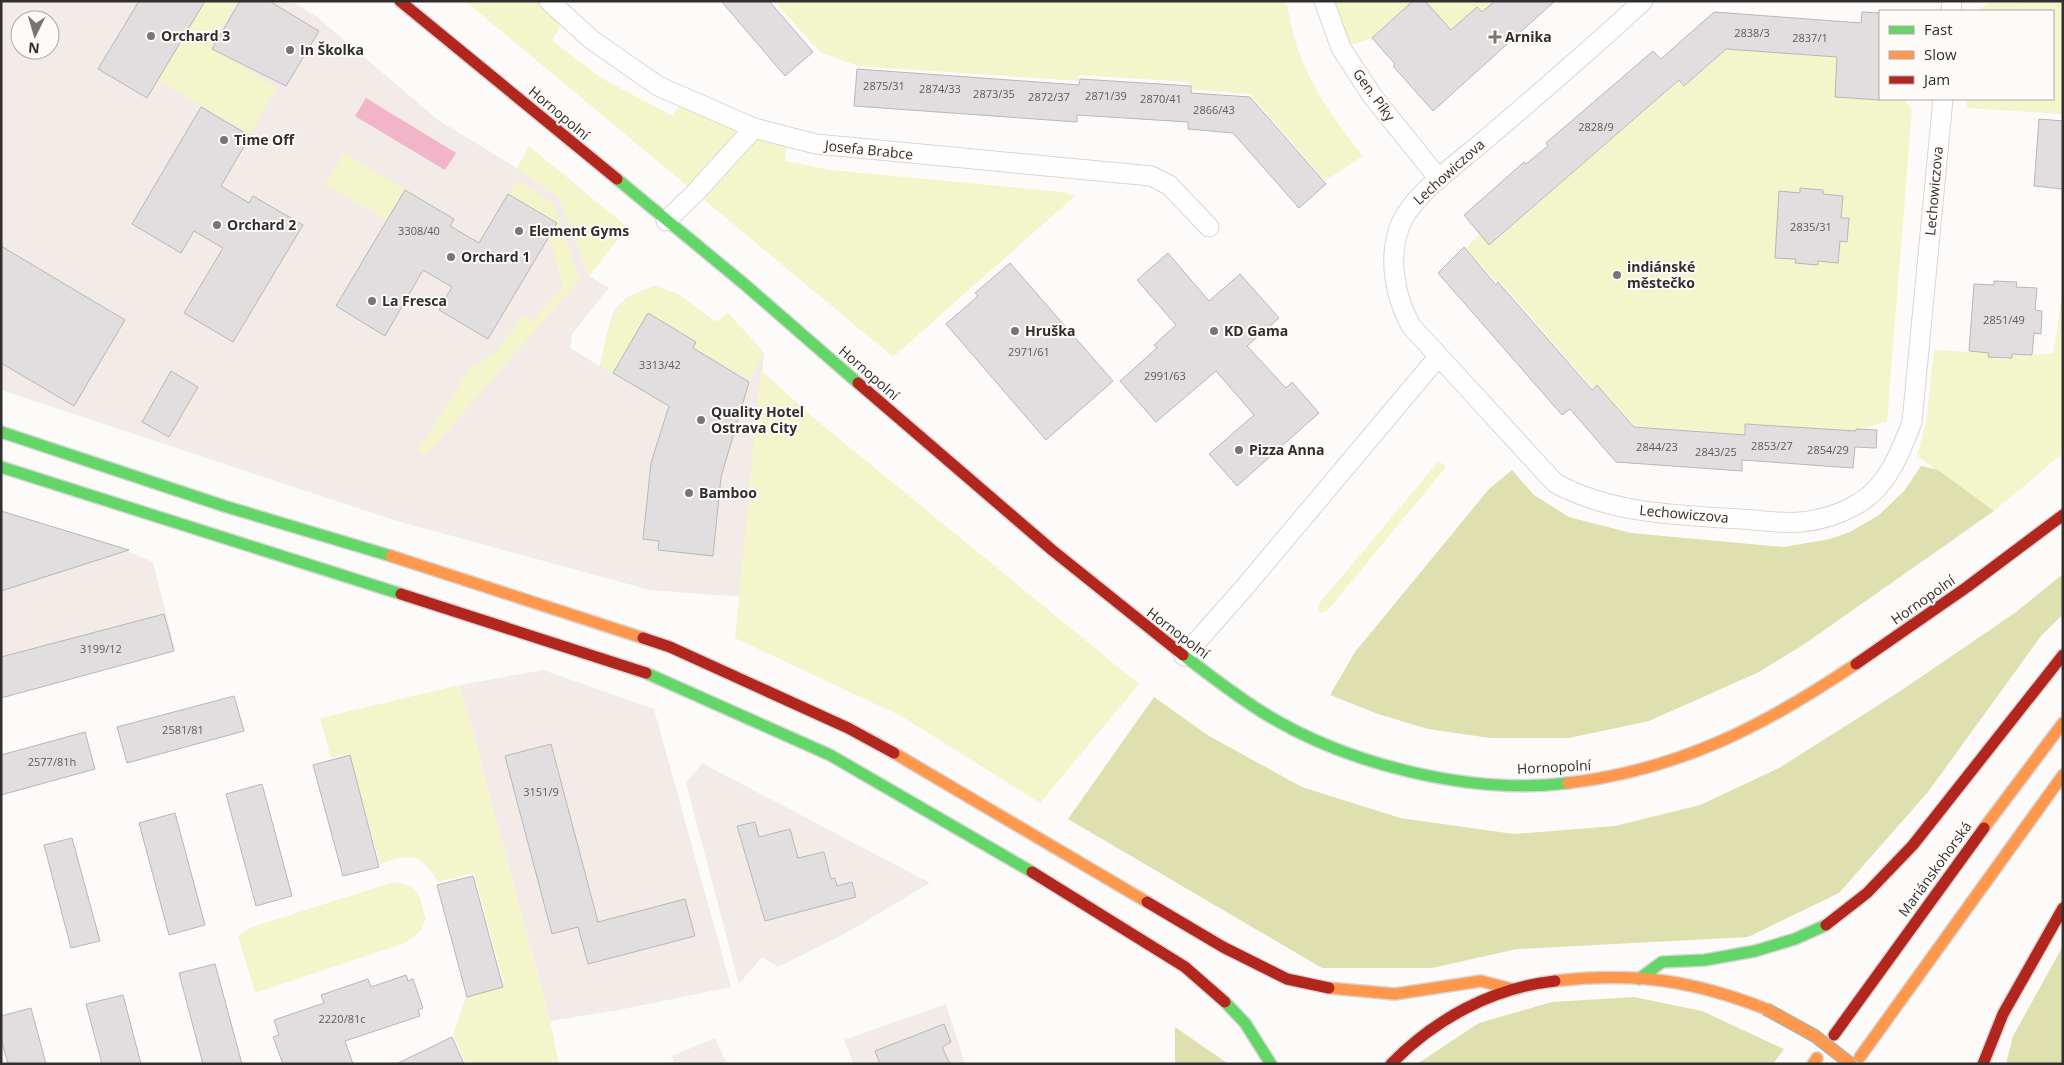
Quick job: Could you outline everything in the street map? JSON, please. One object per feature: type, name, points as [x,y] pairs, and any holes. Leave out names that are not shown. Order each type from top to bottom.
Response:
[{"type":"main road","name":"Hornopolní","points":[[400,1],[743,283],[1139,623],[1243,700],[1278,721],[1308,736],[1379,762],[1420,773],[1481,783],[1552,785],[1606,779],[1655,767],[1697,753],[1730,739],[1785,709],[1886,645],[1981,578],[2063,515]]},
{"type":"main road","points":[[1,432],[224,506],[449,573],[670,647],[848,728],[916,764],[1223,947],[1287,979],[1340,991],[1395,994],[1481,981],[1512,989]]},
{"type":"main road","points":[[1,467],[654,676],[830,755],[1066,891],[1185,968],[1216,992],[1245,1023],[1271,1064]]},
{"type":"main road","points":[[1639,978],[1662,962],[1705,960],[1755,951],[1795,939],[1830,923],[1867,893],[1913,845],[2063,655]]},
{"type":"main road","name":"Mariánskohorská","points":[[1834,1035],[2027,768],[2063,723]]},
{"type":"main road","points":[[1391,1064],[1418,1037],[1447,1018],[1479,1002],[1512,989],[1543,983],[1639,978],[1660,979],[1722,991],[1766,1008],[1856,1060],[2063,775]]},
{"type":"main road","points":[[1983,1064],[2003,1014],[2063,908]]},
{"type":"street","name":"Josefa Brabce","points":[[549,1],[592,40],[658,86],[754,128],[816,144],[1151,176],[1170,185],[1209,227]]},
{"type":"street","name":"Gen. Píky","points":[[1324,1],[1341,48],[1373,97],[1439,179]]},
{"type":"street","name":"Lechowiczova","points":[[1642,1],[1586,54],[1439,179],[1409,208],[1395,244],[1396,290],[1402,309],[1411,326],[1555,483],[1576,494],[1651,513],[1800,522],[1830,516],[1860,503],[1882,482],[1901,452],[1912,422],[1943,100]]},
{"type":"street","points":[[666,221],[695,193],[754,128]]},
{"type":"street","points":[[1184,656],[1438,357]]},
{"type":"shaded area","points":[[1,1],[291,1],[317,17],[438,120],[517,168],[559,198],[589,276],[609,288],[572,334],[570,348],[600,366],[614,310],[627,297],[655,286],[680,295],[715,322],[728,313],[764,353],[742,597],[650,590],[397,521],[1,390]]},
{"type":"shaded area","points":[[366,98],[456,153],[445,170],[355,116]]},
{"type":"shaded area","points":[[1,511],[110,544],[153,562],[175,648],[1,695]]},
{"type":"shaded area","points":[[543,670],[654,709],[731,987],[619,1010],[550,1021],[460,685]]},
{"type":"shaded area","points":[[702,763],[930,883],[846,933],[778,967],[762,957],[739,984],[686,783]]},
{"type":"shaded area","points":[[946,1004],[965,1064],[854,1064],[844,1040]]},
{"type":"shaded area","points":[[715,1038],[727,1064],[670,1064],[674,1061],[672,1056]]},
{"type":"green space","points":[[205,1],[237,1],[210,47],[277,87],[250,134],[157,80]]},
{"type":"green space","points":[[465,1],[549,1],[567,17],[552,40],[601,78],[673,116],[685,98],[787,137],[785,161],[831,170],[1063,192],[1075,196],[893,357]]},
{"type":"green space","points":[[774,1],[1286,1],[1297,47],[1309,77],[1334,117],[1363,156],[1325,181],[1250,94],[1189,89],[1190,82],[1079,75],[1079,81],[858,66],[820,52]]},
{"type":"green space","points":[[1324,1],[1413,1],[1372,38],[1341,48]]},
{"type":"green space","points":[[1425,1],[1495,1],[1482,12],[1477,7],[1463,19],[1452,39]]},
{"type":"green space","points":[[2063,1],[2063,114],[1967,108],[1967,100],[2054,100],[2054,10],[1979,10],[1989,3]]},
{"type":"green space","points":[[1727,48],[1838,56],[1835,96],[1905,100],[1912,110],[1887,421],[1856,431],[1745,424],[1745,435],[1635,426],[1598,385],[1592,388],[1500,281],[1497,283],[1466,248],[1481,233],[1491,244],[1680,80],[1685,86]]},
{"type":"green space","points":[[529,146],[627,227],[589,276],[559,198],[517,168]]},
{"type":"green space","points":[[344,153],[405,190],[387,221],[325,184]]},
{"type":"green space","points":[[518,180],[554,205],[579,280],[426,455],[418,451],[470,368],[496,352],[523,316],[533,321],[563,287],[549,236],[557,223],[508,194]]},
{"type":"green space","points":[[655,286],[680,295],[715,322],[728,313],[764,353],[750,380],[694,348],[696,341],[649,315],[614,374],[600,366],[609,326],[619,306],[639,291]]},
{"type":"green space","points":[[2063,292],[2063,453],[1994,511],[1917,456],[1926,423],[1934,350],[1989,353],[1988,356],[2012,358],[2012,354],[2053,353]]},
{"type":"green space","points":[[761,370],[815,419],[1139,684],[1040,803],[901,716],[735,638]]},
{"type":"green space","points":[[1438,462],[1444,464],[1445,468],[1328,610],[1321,613],[1318,605]]},
{"type":"green space","points":[[1921,466],[1938,470],[1994,511],[1803,645],[1757,673],[1649,721],[1569,738],[1490,738],[1428,729],[1378,714],[1330,695],[1355,652],[1489,489],[1512,470],[1534,495],[1569,517],[1631,533],[1784,547],[1830,539],[1850,532],[1879,515],[1904,491]]},
{"type":"green space","points":[[2063,574],[2063,614],[2041,636],[1928,792],[1839,893],[1748,937],[1517,949],[1432,968],[1322,968],[1068,819],[1154,697],[1209,736],[1302,787],[1400,818],[1514,834],[1615,826],[1700,805],[1779,768],[1899,692],[2016,612]]},
{"type":"green space","points":[[460,685],[550,1021],[559,1064],[466,1064],[453,1034],[468,992],[504,983],[474,873],[438,882],[426,865],[414,858],[399,858],[380,864],[349,753],[331,758],[320,718]]},
{"type":"green space","points":[[394,882],[410,886],[418,893],[426,919],[420,931],[405,943],[255,993],[238,936],[252,927]]},
{"type":"green space","points":[[2063,946],[2063,1064],[2006,1064],[2013,1036]]},
{"type":"green space","points":[[1634,997],[1702,1011],[1784,1049],[1773,1064],[1417,1064],[1479,1023],[1552,1002]]},
{"type":"green space","points":[[1175,1027],[1227,1063],[1228,1064],[1175,1064]]},
{"type":"building","name":"Orchard 3","points":[[139,1],[205,1],[147,98],[98,69]]},
{"type":"building","points":[[240,1],[269,1],[319,31],[286,86],[212,49]]},
{"type":"building","points":[[721,1],[769,1],[813,52],[785,76]]},
{"type":"building","points":[[1413,1],[1425,1],[1451,30],[1477,7],[1482,12],[1495,1],[1555,1],[1433,111],[1393,66],[1395,64],[1372,38]]},
{"type":"building","points":[[1714,12],[1861,23],[1862,12],[1879,13],[1879,100],[1835,97],[1837,57],[1726,49],[1684,86],[1679,80],[1489,245],[1464,215],[1524,162],[1526,164],[1548,146],[1546,143],[1653,51],[1661,59]]},
{"type":"building","points":[[857,69],[1079,85],[1080,79],[1191,86],[1191,93],[1250,97],[1326,184],[1299,208],[1233,133],[1188,129],[1188,122],[1077,115],[1077,122],[854,106]]},
{"type":"building","name":"Orchard 2","points":[[201,107],[250,136],[221,186],[249,203],[253,196],[303,225],[233,342],[184,313],[223,248],[194,231],[181,253],[132,224]]},
{"type":"building","points":[[2039,119],[2063,121],[2063,189],[2034,186]]},
{"type":"building","points":[[1800,188],[1823,190],[1823,194],[1843,196],[1841,218],[1849,218],[1847,242],[1840,241],[1838,263],[1818,261],[1818,265],[1795,263],[1796,259],[1775,258],[1779,191],[1800,193]]},
{"type":"building","name":"Orchard 1","points":[[405,190],[454,219],[450,226],[479,243],[508,194],[557,223],[488,339],[439,310],[452,287],[423,270],[385,336],[336,306]]},
{"type":"building","points":[[1,246],[125,320],[74,406],[1,363]]},
{"type":"building","points":[[1464,247],[1496,285],[1498,282],[1592,390],[1597,385],[1634,427],[1745,435],[1745,424],[1856,431],[1856,429],[1877,430],[1876,448],[1855,447],[1853,468],[1742,460],[1742,471],[1616,462],[1570,409],[1562,415],[1438,273]]},
{"type":"building","points":[[1168,253],[1209,301],[1240,274],[1279,318],[1247,346],[1286,388],[1292,382],[1319,413],[1237,486],[1209,454],[1254,415],[1216,371],[1156,422],[1120,381],[1157,348],[1154,345],[1176,325],[1137,280]]},
{"type":"building","points":[[1010,263],[1113,381],[1046,440],[946,324],[978,296],[975,293]]},
{"type":"building","points":[[1994,281],[2017,282],[2016,287],[2037,288],[2035,310],[2042,311],[2041,334],[2034,333],[2032,355],[2012,354],[2012,358],[1988,357],[1989,353],[1969,351],[1974,284],[1994,285]]},
{"type":"building","points":[[648,313],[696,342],[693,348],[749,382],[721,477],[713,556],[658,550],[659,541],[643,539],[651,463],[669,406],[613,373]]},
{"type":"building","points":[[171,371],[198,387],[169,437],[142,422]]},
{"type":"building","points":[[1,511],[129,550],[1,591]]},
{"type":"building","points":[[164,614],[174,651],[1,698],[1,657]]},
{"type":"building","points":[[234,696],[244,731],[127,763],[117,727]]},
{"type":"building","points":[[85,732],[95,769],[1,795],[1,755]]},
{"type":"building","points":[[551,744],[598,922],[685,899],[695,936],[588,964],[578,927],[552,934],[505,756]]},
{"type":"building","points":[[350,755],[379,867],[343,876],[313,765]]},
{"type":"building","points":[[262,784],[292,896],[256,906],[226,794]]},
{"type":"building","points":[[175,813],[205,925],[169,935],[139,823]]},
{"type":"building","points":[[755,822],[759,837],[790,829],[798,858],[824,852],[831,879],[835,878],[837,886],[852,882],[856,897],[765,921],[737,826]]},
{"type":"building","points":[[72,838],[100,941],[71,948],[44,845]]},
{"type":"building","points":[[473,876],[503,987],[467,997],[437,885]]},
{"type":"building","points":[[215,964],[242,1064],[203,1064],[179,973]]},
{"type":"building","points":[[406,975],[408,981],[413,979],[423,1008],[418,1010],[420,1016],[345,1041],[353,1064],[283,1064],[273,1037],[279,1035],[274,1020],[324,1003],[321,995],[368,979],[371,987]]},
{"type":"building","points":[[123,995],[141,1064],[102,1064],[86,1004]]},
{"type":"building","points":[[31,1008],[46,1064],[8,1064],[1,1039],[1,1016]]},
{"type":"building","points":[[944,1024],[951,1042],[942,1047],[950,1064],[880,1064],[875,1051]]},
{"type":"building","points":[[452,1037],[464,1064],[396,1064]]},
{"type":"traffic: fast","points":[[617,179],[743,283],[858,383]]},
{"type":"traffic: fast","points":[[1,432],[224,506],[391,556]]},
{"type":"traffic: fast","points":[[1,467],[401,594]]},
{"type":"traffic: fast","points":[[1183,655],[1235,694],[1267,715],[1300,733],[1373,762],[1452,780],[1531,786],[1568,783]]},
{"type":"traffic: fast","points":[[646,673],[830,755],[1032,872]]},
{"type":"traffic: fast","points":[[1639,979],[1662,962],[1705,960],[1755,951],[1795,939],[1826,925]]},
{"type":"traffic: fast","points":[[1225,1002],[1245,1023],[1271,1064]]},
{"type":"traffic: slow","points":[[391,556],[643,638]]},
{"type":"traffic: slow","points":[[1568,783],[1608,777],[1647,768],[1719,742],[1788,707],[1856,664]]},
{"type":"traffic: slow","points":[[1984,828],[2063,723]]},
{"type":"traffic: slow","points":[[894,753],[1147,902]]},
{"type":"traffic: slow","points":[[1860,1057],[2063,775]]},
{"type":"traffic: slow","points":[[1555,981],[1584,978],[1637,978],[1663,981],[1713,991],[1766,1009]]},
{"type":"traffic: slow","points":[[1329,988],[1395,994],[1481,981],[1512,989]]},
{"type":"traffic: slow","points":[[1766,1009],[1815,1036],[1851,1064]]},
{"type":"traffic: slow","points":[[1813,1064],[1817,1058]]},
{"type":"traffic: jam","points":[[400,1],[617,179]]},
{"type":"traffic: jam","points":[[858,383],[1052,550],[1183,655]]},
{"type":"traffic: jam","points":[[1856,664],[1967,587],[2063,515]]},
{"type":"traffic: jam","points":[[401,594],[646,673]]},
{"type":"traffic: jam","points":[[643,638],[670,647],[848,728],[894,753]]},
{"type":"traffic: jam","points":[[1826,925],[1867,893],[1913,845],[2063,655]]},
{"type":"traffic: jam","points":[[1834,1035],[1984,828]]},
{"type":"traffic: jam","points":[[1032,872],[1185,967],[1225,1002]]},
{"type":"traffic: jam","points":[[1147,902],[1223,947],[1287,979],[1329,988]]},
{"type":"traffic: jam","points":[[1983,1064],[2003,1014],[2063,908]]},
{"type":"traffic: jam","points":[[1391,1064],[1426,1033],[1466,1008],[1487,998],[1509,991],[1555,981]]},
{"type":"place","name":"Orchard 3","points":[[151,36]]},
{"type":"place","name":"Arnika","points":[[1495,37]]},
{"type":"place","name":"In Školka","points":[[290,50]]},
{"type":"place","name":"Time Off","points":[[224,140]]},
{"type":"place","name":"Orchard 2","points":[[217,225]]},
{"type":"place","name":"Element Gyms","points":[[519,231]]},
{"type":"place","name":"Orchard 1","points":[[451,257]]},
{"type":"place","name":"indiánské městečko","points":[[1617,275]]},
{"type":"place","name":"La Fresca","points":[[372,301]]},
{"type":"place","name":"Hruška","points":[[1015,331]]},
{"type":"place","name":"KD Gama","points":[[1214,331]]},
{"type":"place","name":"Quality Hotel Ostrava City","points":[[701,420]]},
{"type":"place","name":"Pizza Anna","points":[[1239,450]]},
{"type":"place","name":"Bamboo","points":[[689,493]]}]
